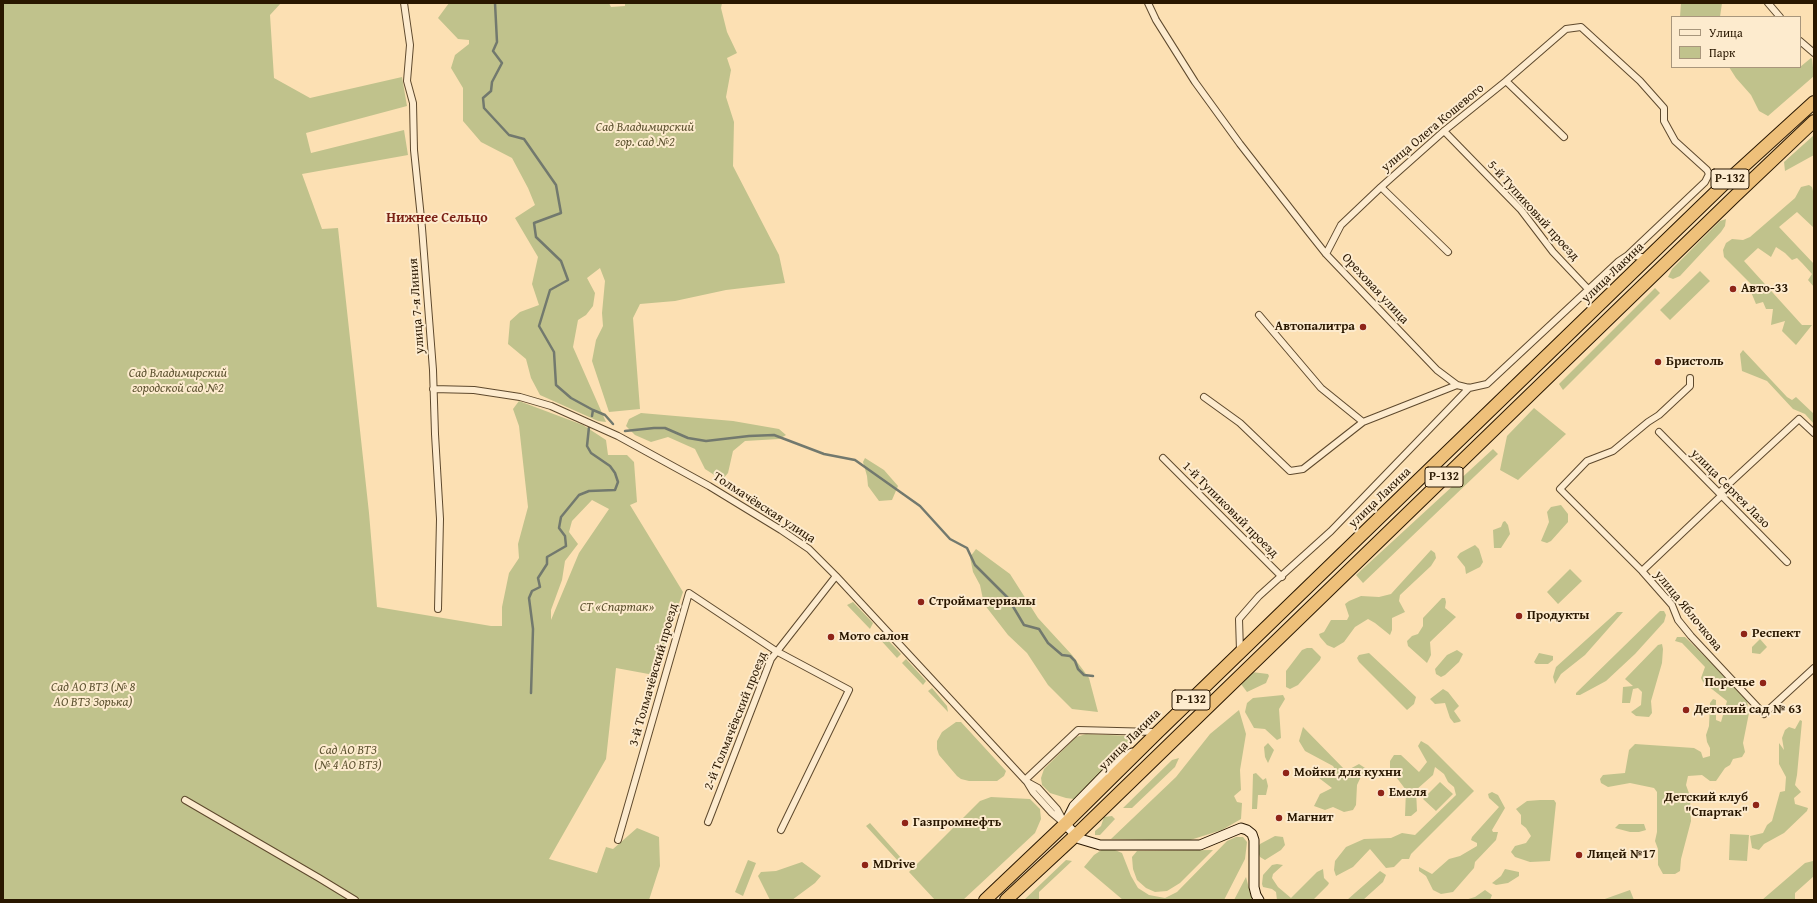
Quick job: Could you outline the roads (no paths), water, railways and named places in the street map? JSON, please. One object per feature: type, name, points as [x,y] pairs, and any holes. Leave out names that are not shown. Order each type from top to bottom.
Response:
[{"type":"highway","name":"улица Лакина","points":[[985,900],[1648,258],[1780,131],[1814,102]]},
{"type":"highway","name":"Р-132","points":[[1006,900],[1076,835],[1728,202],[1814,121]]},
{"type":"street","name":"улица 7-я Линия","points":[[404,3],[410,45],[407,81],[413,104],[414,150],[434,370],[433,389],[440,519],[438,609]]},
{"type":"street","name":"Ореховая улица","points":[[1148,3],[1156,20],[1174,50],[1222,119],[1286,205],[1326,254],[1437,370],[1457,385],[1470,388],[1487,384],[1588,289],[1619,261],[1628,255],[1705,182],[1709,174]]},
{"type":"street","points":[[1768,3],[1779,16]]},
{"type":"street","name":"улица Олега Кошевого","points":[[1326,254],[1341,225],[1381,187],[1444,131],[1506,81],[1566,29],[1581,27],[1640,81],[1664,108],[1664,121],[1675,141],[1707,170],[1709,174]]},
{"type":"street","points":[[1801,42],[1814,53]]},
{"type":"street","points":[[1506,81],[1564,137]]},
{"type":"street","name":"5-й Тупиковый проезд","points":[[1444,131],[1521,210],[1552,252],[1588,289]]},
{"type":"street","points":[[1381,187],[1448,252]]},
{"type":"street","points":[[1628,255],[1648,258]]},
{"type":"street","points":[[1259,315],[1322,388],[1363,422]]},
{"type":"street","name":"улица Яблочкова","points":[[1690,378],[1690,386],[1659,415],[1648,422],[1613,451],[1587,461],[1560,489],[1642,571],[1672,605],[1678,620],[1691,636],[1764,714],[1814,668]]},
{"type":"street","points":[[1204,397],[1240,423],[1290,471],[1303,469],[1363,422],[1457,385]]},
{"type":"street","points":[[1240,653],[1239,620],[1259,596],[1282,577],[1331,531],[1470,388]]},
{"type":"street","name":"Толмачёвская улица","points":[[433,389],[474,390],[520,397],[551,406],[618,436],[709,486],[809,549],[836,576],[1026,781],[1033,792],[1065,824]]},
{"type":"street","points":[[1642,571],[1799,419],[1814,433]]},
{"type":"street","name":"улица Сергея Лазо","points":[[1658,432],[1787,562]]},
{"type":"street","name":"1-й Тупиковый проезд","points":[[1163,458],[1282,577]]},
{"type":"street","name":"2-й Толмачёвский проезд","points":[[708,822],[776,651],[836,576]]},
{"type":"street","name":"3-й Толмачёвский проезд","points":[[618,840],[689,593],[776,651]]},
{"type":"street","points":[[776,651],[849,690],[781,830]]},
{"type":"street","points":[[1026,781],[1078,730],[1158,732]]},
{"type":"street","points":[[185,800],[355,900]]},
{"type":"street","points":[[1065,824],[1080,839],[1089,843],[1100,845],[1200,845],[1241,828],[1247,830],[1252,834],[1254,840],[1254,887],[1259,900]]},
{"type":"waterway","points":[[495,3],[497,42],[493,51],[502,63],[492,82],[491,91],[483,98],[484,108],[509,135],[524,139],[556,185],[561,213],[534,223],[536,237],[561,261],[568,280],[550,290],[539,326],[554,352],[556,385],[571,398],[593,410],[592,416]]},
{"type":"waterway","points":[[593,410],[605,415],[613,424]]},
{"type":"waterway","points":[[531,693],[533,629],[529,598],[532,591],[540,587],[538,578],[547,564],[547,557],[566,546],[565,536],[559,528],[561,517],[579,495],[589,491],[615,490],[618,482],[615,473],[610,466],[591,453],[587,446],[589,427]]},
{"type":"waterway","points":[[625,431],[665,428],[688,438],[706,441],[749,436],[774,435],[824,454],[855,460],[920,506],[950,539],[967,548],[975,565],[1008,598],[1024,625],[1039,629],[1048,643],[1062,655],[1070,656],[1075,661],[1078,669],[1084,675],[1093,676]]},
{"type":"place","name":"Авто-33","points":[[1733,289]]},
{"type":"place","name":"Автопалитра","points":[[1363,327]]},
{"type":"place","name":"Бристоль","points":[[1658,362]]},
{"type":"place","name":"Стройматериалы","points":[[921,602]]},
{"type":"place","name":"Продукты","points":[[1519,616]]},
{"type":"place","name":"Респект","points":[[1744,634]]},
{"type":"place","name":"Мото салон","points":[[831,637]]},
{"type":"place","name":"Поречье","points":[[1763,683]]},
{"type":"place","name":"Детский сад № 63","points":[[1686,710]]},
{"type":"place","name":"Мойки для кухни","points":[[1286,773]]},
{"type":"place","name":"Емеля","points":[[1381,793]]},
{"type":"place","name":"Детский клуб \"Спартак\"","points":[[1756,805]]},
{"type":"place","name":"Магнит","points":[[1279,818]]},
{"type":"place","name":"Газпромнефть","points":[[905,823]]},
{"type":"place","name":"Лицей №17","points":[[1579,855]]},
{"type":"place","name":"MDrive","points":[[865,865]]},
{"type":"district","name":"Нижнее Сельцо","points":[[437,218]]},
{"type":"park label","name":"Сад Владимирский гор. сад №2","points":[[645,136]]},
{"type":"park label","name":"Сад Владимирский городской сад №2","points":[[178,382]]},
{"type":"park label","name":"СТ «Спартак»","points":[[617,608]]},
{"type":"park label","name":"Сад АО ВТЗ (№ 8 АО ВТЗ Зорька)","points":[[93,696]]},
{"type":"park label","name":"Сад АО ВТЗ (№ 4 АО ВТЗ)","points":[[348,758]]}]
